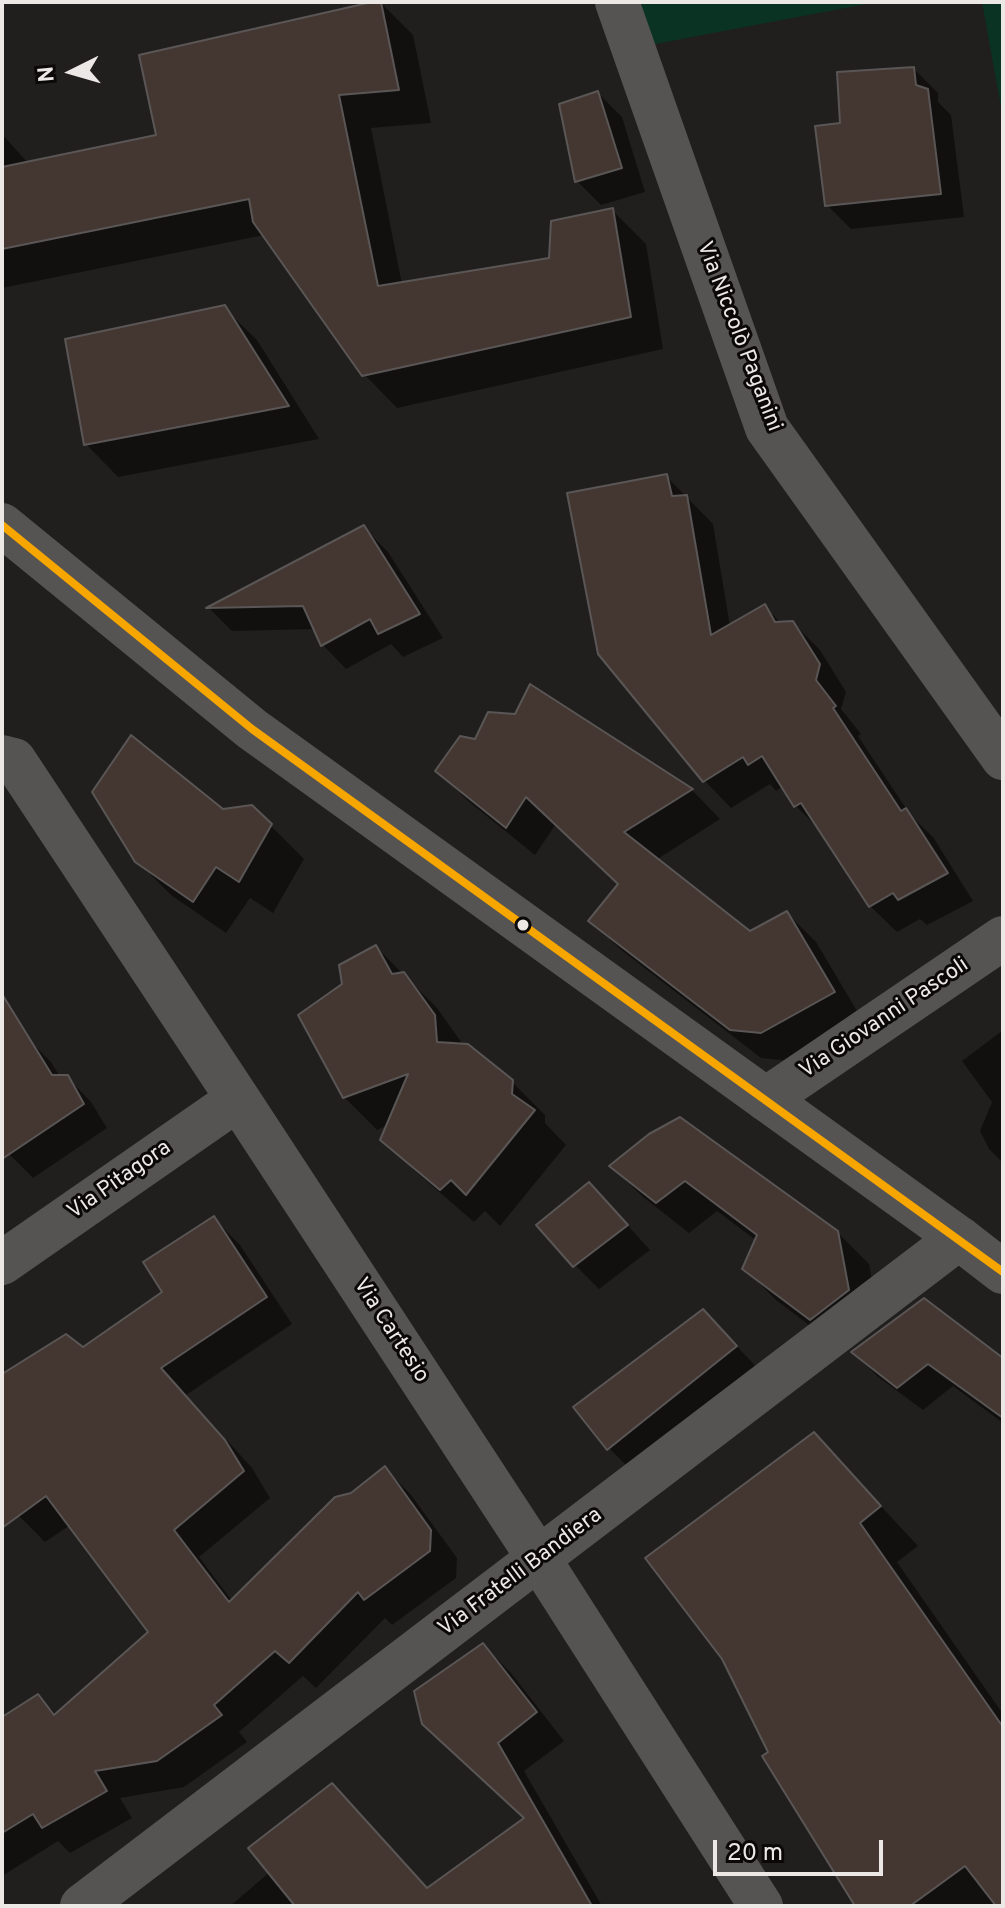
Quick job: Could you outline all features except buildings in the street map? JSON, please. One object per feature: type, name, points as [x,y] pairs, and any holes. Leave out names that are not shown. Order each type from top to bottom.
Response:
[{"type":"street","name":"Via Niccolò Paganini","points":[[617,2],[767,428],[1003,758]]},
{"type":"street","points":[[2,525],[252,729],[1003,1272]]},
{"type":"street","name":"Via Cartesio","points":[[8,759],[238,1099],[539,1559],[761,1906]]},
{"type":"street","name":"Via Giovanni Pascoli","points":[[766,1099],[1003,938]]},
{"type":"street","name":"Via Pitagora","points":[[2,1263],[238,1099]]},
{"type":"street","name":"Via Fratelli Bandiera","points":[[82,1906],[959,1238]]},
{"type":"green space","points":[[618,2],[877,2],[634,48]]},
{"type":"green space","points":[[982,2],[1003,2],[1003,118]]},
{"type":"transit line","points":[[2,525],[252,729],[1003,1272]]}]
